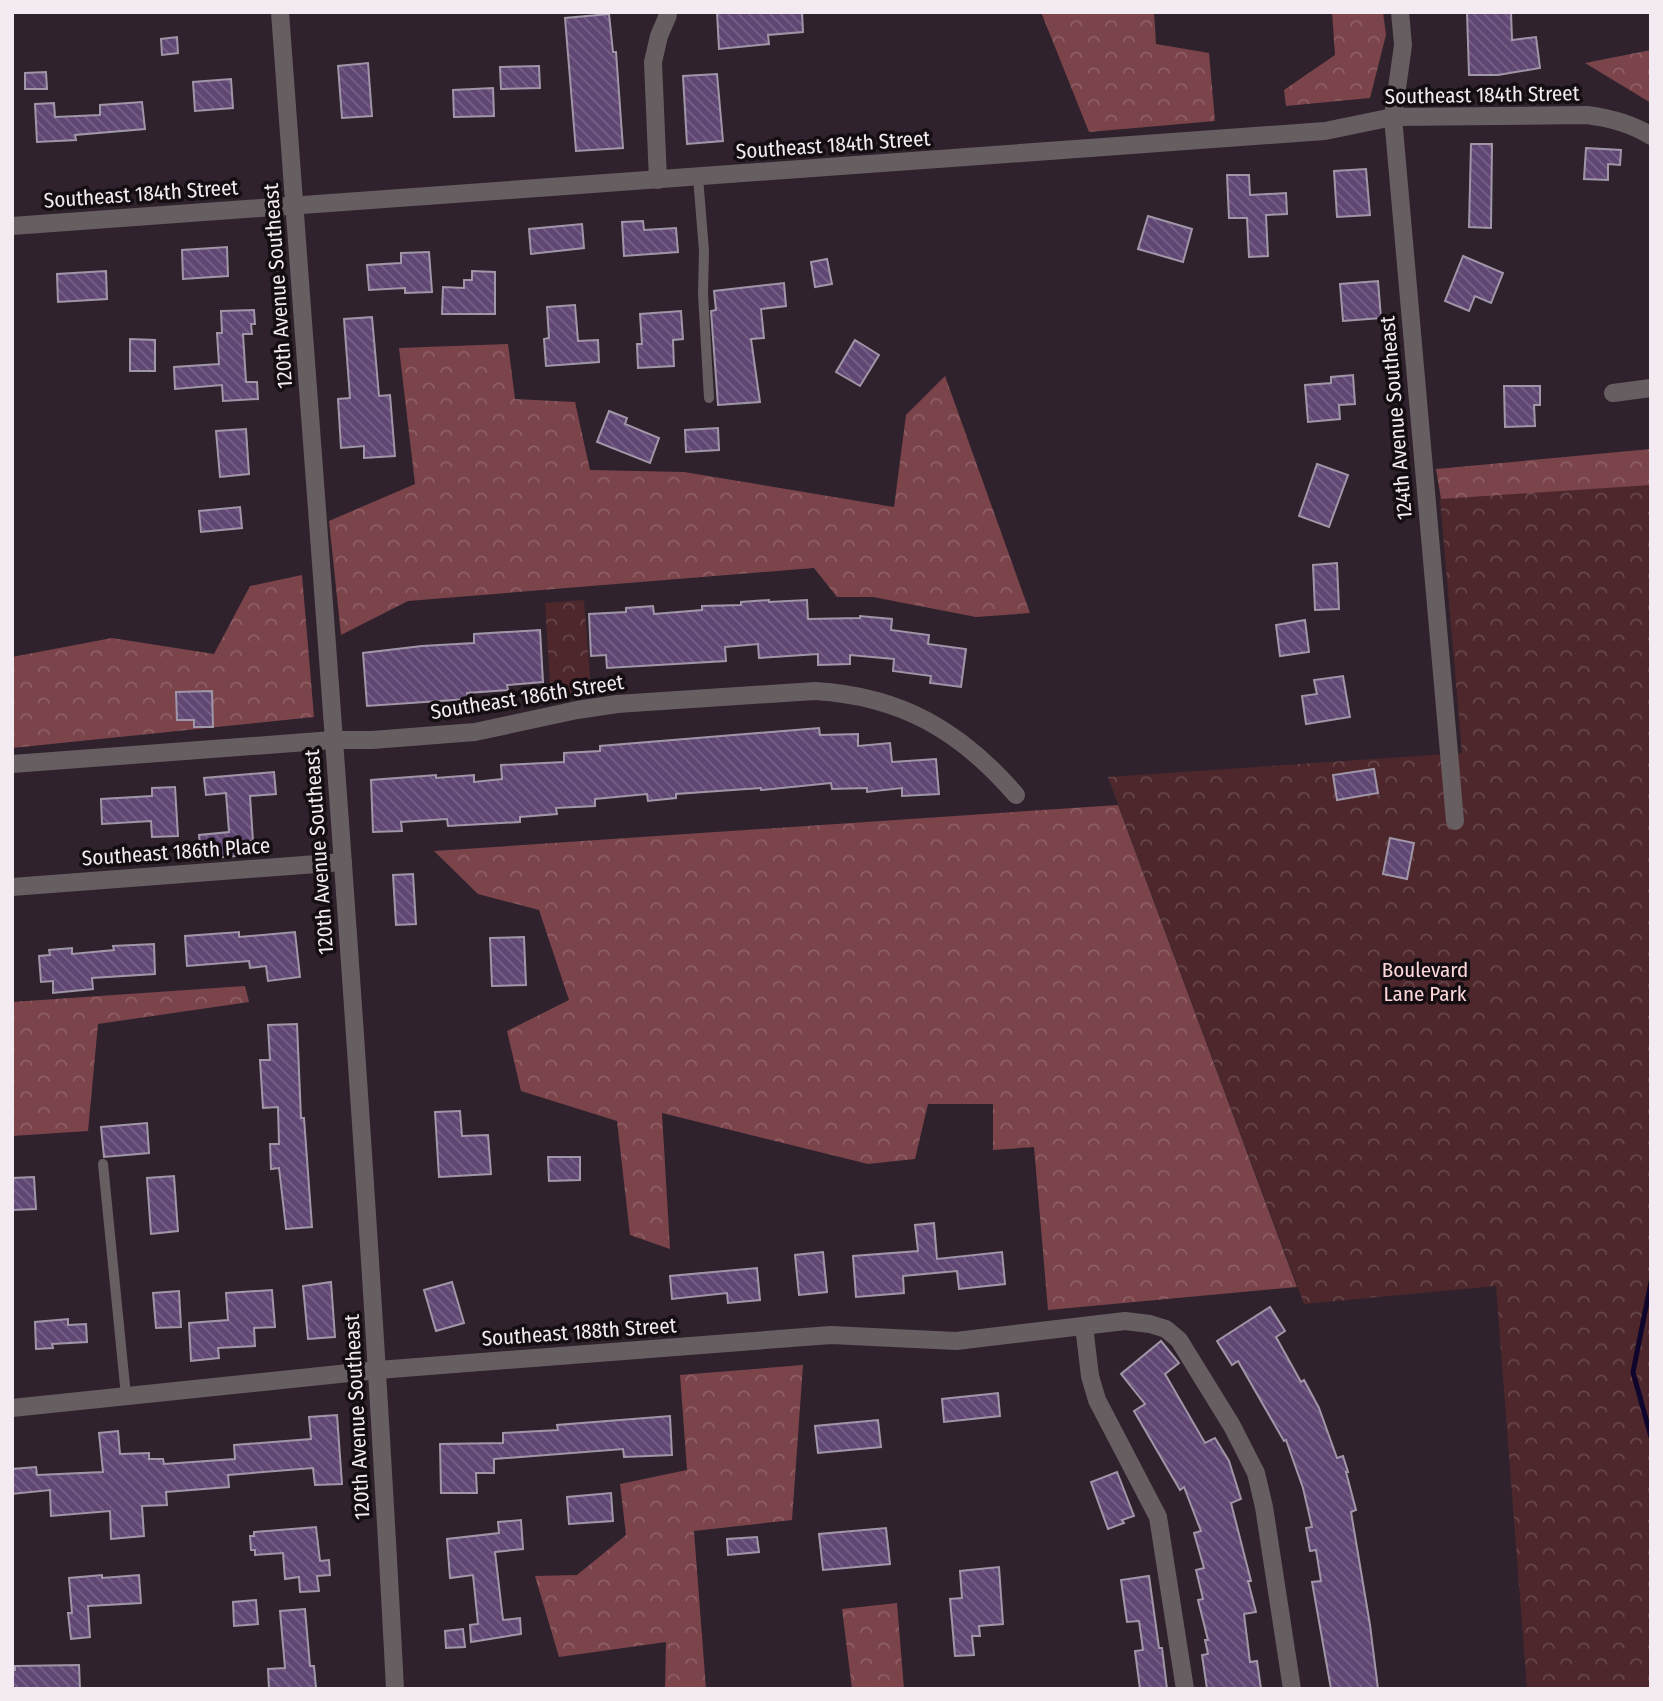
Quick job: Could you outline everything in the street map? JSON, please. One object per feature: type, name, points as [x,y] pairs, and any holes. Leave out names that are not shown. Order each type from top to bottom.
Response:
[{"type":"street","name":"120th Avenue Southeast","points":[[280,12],[344,862],[378,1370],[395,1689]]},
{"type":"street","name":"124th Avenue Southeast","points":[[1400,12],[1403,45],[1393,117],[1455,821]]},
{"type":"street","points":[[658,180],[653,62],[666,13]]},
{"type":"street","name":"Southeast 184th Street","points":[[12,226],[1325,131],[1393,117],[1587,115],[1638,127],[1651,136]]},
{"type":"street","points":[[1613,393],[1651,388]]},
{"type":"street","name":"Southeast 186th Street","points":[[12,764],[475,732],[617,704],[815,691],[847,693],[883,701],[914,713],[962,741],[994,769],[1016,795]]},
{"type":"street","name":"Southeast 186th Place","points":[[12,887],[344,862]]},
{"type":"street","name":"Southeast 188th Street","points":[[12,1408],[378,1370],[831,1335],[956,1341],[1125,1321],[1150,1324],[1166,1329],[1179,1340],[1232,1426],[1256,1474],[1264,1507],[1292,1689]]},
{"type":"street","points":[[1084,1326],[1090,1376],[1097,1400],[1158,1517],[1185,1689]]},
{"type":"lane","points":[[698,177],[704,251],[702,293],[709,398]]},
{"type":"lane","points":[[103,1164],[126,1396]]},
{"type":"green space","points":[[1041,12],[1154,12],[1156,44],[1209,53],[1215,121],[1089,132]]},
{"type":"green space","points":[[1332,12],[1383,12],[1386,35],[1370,98],[1286,106],[1284,90],[1335,55]]},
{"type":"green space","points":[[1651,50],[1651,103],[1585,63]]},
{"type":"green space","points":[[508,344],[515,399],[575,402],[590,470],[684,472],[894,507],[906,415],[945,376],[1030,613],[976,617],[873,597],[837,597],[814,568],[408,601],[341,635],[329,521],[415,484],[399,348]]},
{"type":"green space","points":[[1651,449],[1651,548],[1467,655],[1436,469]]},
{"type":"green space","name":"Boulevard Lane Park","points":[[1651,485],[1651,1689],[1527,1689],[1496,1286],[1304,1304],[1108,777],[1462,753],[1440,499]]},
{"type":"green space","points":[[302,575],[314,717],[12,748],[12,657],[112,638],[214,654],[250,586]]},
{"type":"green space","points":[[584,600],[591,690],[551,699],[545,603]]},
{"type":"green space","points":[[1118,805],[1297,1287],[1048,1310],[1034,1147],[993,1150],[993,1104],[928,1104],[915,1159],[868,1164],[662,1113],[670,1249],[630,1235],[617,1121],[521,1091],[507,1031],[569,1000],[539,910],[478,894],[434,851]]},
{"type":"green space","points":[[245,986],[249,1002],[98,1024],[88,1131],[12,1136],[12,1002]]},
{"type":"green space","points":[[803,1365],[792,1520],[694,1531],[706,1689],[665,1689],[666,1642],[559,1657],[535,1576],[577,1575],[626,1535],[620,1484],[687,1470],[680,1375]]},
{"type":"green space","points":[[897,1603],[904,1689],[852,1689],[842,1609]]},
{"type":"building","points":[[717,12],[802,12],[803,32],[768,35],[769,44],[719,49]]},
{"type":"building","points":[[1467,12],[1511,12],[1512,40],[1536,37],[1540,68],[1498,75],[1469,75]]},
{"type":"building","points":[[609,14],[613,52],[616,52],[623,148],[576,151],[565,18]]},
{"type":"building","points":[[177,37],[178,53],[162,55],[161,39]]},
{"type":"building","points":[[368,63],[372,116],[342,118],[338,66]]},
{"type":"building","points":[[539,66],[540,88],[501,89],[500,67]]},
{"type":"building","points":[[46,72],[47,89],[25,89],[25,73]]},
{"type":"building","points":[[717,74],[723,141],[687,144],[683,76]]},
{"type":"building","points":[[231,79],[233,108],[195,111],[193,82]]},
{"type":"building","points":[[493,88],[494,116],[454,117],[453,90]]},
{"type":"building","points":[[142,102],[145,129],[75,135],[76,140],[37,142],[35,104],[54,103],[55,117],[100,115],[100,105]]},
{"type":"building","points":[[1471,144],[1492,144],[1491,228],[1469,227]]},
{"type":"building","points":[[1586,148],[1621,150],[1620,165],[1608,164],[1608,180],[1584,179]]},
{"type":"building","points":[[1366,169],[1370,215],[1337,217],[1334,171]]},
{"type":"building","points":[[1227,175],[1249,175],[1250,195],[1286,193],[1287,214],[1266,215],[1268,256],[1249,257],[1247,218],[1229,218]]},
{"type":"building","points":[[1148,216],[1192,229],[1183,262],[1138,249]]},
{"type":"building","points":[[643,221],[644,230],[676,228],[678,252],[624,256],[622,222]]},
{"type":"building","points":[[582,224],[584,248],[531,254],[529,229]]},
{"type":"building","points":[[227,247],[228,276],[183,279],[182,250]]},
{"type":"building","points":[[429,252],[432,292],[405,293],[405,288],[369,290],[367,265],[401,263],[401,253]]},
{"type":"building","points":[[1463,256],[1503,273],[1491,303],[1475,296],[1469,311],[1445,301]]},
{"type":"building","points":[[827,259],[832,284],[815,287],[811,262]]},
{"type":"building","points":[[106,271],[107,299],[58,302],[57,274]]},
{"type":"building","points":[[472,271],[495,272],[495,314],[442,314],[443,287],[464,288],[464,280],[472,280]]},
{"type":"building","points":[[1378,281],[1381,318],[1343,321],[1340,284]]},
{"type":"building","points":[[784,283],[786,306],[761,309],[764,338],[751,339],[760,402],[718,405],[711,311],[716,310],[714,291]]},
{"type":"building","points":[[575,305],[578,341],[598,340],[599,362],[546,366],[544,339],[549,338],[547,307]]},
{"type":"building","points":[[254,310],[255,324],[251,324],[252,334],[243,334],[246,382],[257,382],[258,399],[223,401],[222,385],[175,389],[174,367],[219,364],[217,333],[222,333],[221,311]]},
{"type":"building","points":[[681,311],[683,339],[673,340],[674,366],[638,368],[637,344],[642,344],[640,314]]},
{"type":"building","points":[[372,317],[379,396],[390,395],[395,456],[364,458],[364,446],[341,448],[338,399],[350,398],[344,319]]},
{"type":"building","points":[[130,339],[155,340],[155,371],[130,371]]},
{"type":"building","points":[[855,340],[879,355],[860,386],[836,372]]},
{"type":"building","points":[[1353,375],[1355,404],[1339,405],[1340,419],[1308,422],[1305,385],[1331,383],[1331,377]]},
{"type":"building","points":[[1504,386],[1540,386],[1540,405],[1534,405],[1535,426],[1505,427]]},
{"type":"building","points":[[609,411],[627,418],[625,424],[659,438],[650,463],[597,442]]},
{"type":"building","points":[[718,428],[719,450],[686,452],[685,430]]},
{"type":"building","points":[[246,429],[249,474],[220,477],[216,431]]},
{"type":"building","points":[[1317,464],[1348,475],[1329,527],[1299,516]]},
{"type":"building","points":[[240,507],[242,528],[201,532],[199,511]]},
{"type":"building","points":[[1337,563],[1339,609],[1315,610],[1313,565]]},
{"type":"building","points":[[807,600],[808,619],[860,616],[892,619],[891,630],[929,635],[928,644],[966,649],[961,687],[930,683],[931,676],[893,671],[894,659],[850,655],[850,664],[818,665],[818,654],[759,658],[758,644],[725,647],[726,661],[607,668],[606,655],[591,656],[589,614],[626,612],[626,608],[653,606],[654,614],[702,610],[702,606],[741,605],[741,602]]},
{"type":"building","points":[[1305,620],[1309,652],[1280,656],[1276,625]]},
{"type":"building","points":[[540,630],[543,682],[507,685],[508,690],[467,693],[468,699],[367,706],[363,653],[474,643],[474,634]]},
{"type":"building","points":[[1343,676],[1350,717],[1306,724],[1302,696],[1317,694],[1314,680]]},
{"type":"building","points":[[212,691],[213,727],[194,727],[194,720],[177,720],[176,692]]},
{"type":"building","points":[[819,728],[820,735],[858,734],[858,746],[890,743],[892,762],[936,759],[939,794],[902,796],[902,788],[867,792],[867,788],[832,789],[831,783],[676,794],[676,798],[648,801],[647,794],[595,799],[595,806],[556,808],[557,814],[520,817],[520,822],[448,826],[447,819],[401,822],[402,831],[373,832],[371,780],[436,775],[436,778],[474,775],[474,782],[502,779],[501,765],[564,762],[564,753],[600,751],[600,746]]},
{"type":"building","points":[[1374,769],[1378,793],[1337,800],[1333,775]]},
{"type":"building","points":[[274,772],[276,794],[250,796],[253,841],[246,841],[247,855],[201,859],[199,835],[229,832],[226,793],[206,795],[204,778]]},
{"type":"building","points":[[175,787],[178,836],[152,837],[151,821],[102,824],[101,799],[152,796],[152,788]]},
{"type":"building","points":[[1390,838],[1414,843],[1407,879],[1383,874]]},
{"type":"building","points":[[413,874],[416,924],[396,925],[393,875]]},
{"type":"building","points":[[239,932],[239,937],[295,932],[300,977],[268,981],[266,966],[250,968],[249,961],[187,966],[185,936]]},
{"type":"building","points":[[524,937],[526,985],[492,986],[490,938]]},
{"type":"building","points":[[154,944],[155,974],[92,978],[93,989],[53,993],[53,981],[41,982],[39,956],[50,955],[49,950],[72,948],[72,954],[114,950],[113,946]]},
{"type":"building","points":[[297,1024],[301,1118],[304,1118],[312,1227],[286,1229],[279,1168],[271,1169],[270,1144],[279,1144],[278,1107],[263,1108],[260,1060],[270,1060],[268,1025]]},
{"type":"building","points":[[460,1111],[462,1136],[488,1135],[491,1174],[439,1177],[435,1112]]},
{"type":"building","points":[[147,1123],[149,1153],[104,1157],[101,1127]]},
{"type":"building","points":[[548,1157],[580,1157],[580,1180],[549,1181]]},
{"type":"building","points":[[174,1176],[178,1231],[151,1234],[147,1178]]},
{"type":"building","points":[[34,1177],[36,1209],[12,1210],[12,1178]]},
{"type":"building","points":[[934,1223],[937,1259],[1002,1252],[1005,1284],[959,1289],[957,1271],[903,1276],[904,1293],[856,1297],[853,1256],[918,1251],[915,1225]]},
{"type":"building","points":[[823,1252],[827,1292],[799,1295],[795,1255]]},
{"type":"building","points":[[757,1268],[760,1300],[728,1303],[727,1293],[672,1299],[670,1276]]},
{"type":"building","points":[[331,1282],[335,1337],[308,1339],[303,1286]]},
{"type":"building","points":[[452,1282],[464,1323],[436,1331],[424,1290]]},
{"type":"building","points":[[272,1290],[275,1327],[254,1328],[255,1346],[218,1348],[219,1358],[191,1361],[189,1323],[228,1320],[226,1293]]},
{"type":"building","points":[[179,1291],[181,1327],[156,1328],[153,1293]]},
{"type":"building","points":[[1270,1307],[1285,1331],[1276,1337],[1319,1408],[1337,1458],[1343,1456],[1348,1472],[1356,1510],[1351,1512],[1378,1689],[1331,1689],[1312,1582],[1321,1581],[1316,1550],[1310,1551],[1306,1528],[1312,1527],[1303,1488],[1286,1440],[1284,1441],[1238,1361],[1232,1365],[1217,1341]]},
{"type":"building","points":[[68,1319],[68,1325],[86,1324],[87,1342],[52,1344],[53,1348],[36,1349],[35,1322]]},
{"type":"building","points":[[1161,1341],[1179,1363],[1165,1374],[1205,1443],[1215,1438],[1229,1461],[1241,1499],[1231,1503],[1256,1612],[1244,1614],[1250,1662],[1257,1661],[1261,1689],[1207,1689],[1202,1655],[1208,1654],[1205,1640],[1208,1640],[1198,1600],[1203,1599],[1196,1570],[1204,1568],[1194,1533],[1201,1531],[1184,1487],[1180,1490],[1134,1411],[1145,1404],[1121,1374]]},
{"type":"building","points":[[998,1393],[1000,1416],[944,1422],[942,1399]]},
{"type":"building","points":[[337,1415],[342,1484],[315,1485],[313,1468],[228,1475],[229,1487],[166,1492],[167,1505],[142,1506],[144,1536],[111,1539],[110,1511],[51,1516],[50,1490],[12,1494],[12,1469],[36,1467],[37,1475],[103,1472],[99,1433],[118,1431],[120,1454],[149,1453],[149,1459],[163,1459],[164,1464],[235,1459],[234,1445],[311,1439],[309,1417]]},
{"type":"building","points":[[670,1416],[672,1455],[624,1457],[623,1449],[494,1459],[494,1473],[476,1473],[477,1493],[441,1493],[440,1444],[503,1443],[503,1433],[558,1430],[557,1425]]},
{"type":"building","points":[[878,1420],[881,1447],[818,1453],[815,1426]]},
{"type":"building","points":[[1117,1472],[1134,1516],[1108,1529],[1091,1482]]},
{"type":"building","points":[[611,1493],[613,1521],[569,1524],[567,1497]]},
{"type":"building","points":[[521,1520],[523,1549],[495,1552],[503,1620],[520,1618],[521,1634],[471,1642],[470,1625],[478,1624],[473,1575],[450,1578],[447,1539],[499,1533],[498,1522]]},
{"type":"building","points":[[316,1527],[320,1561],[329,1560],[330,1575],[317,1576],[319,1591],[300,1592],[299,1577],[285,1579],[283,1553],[255,1555],[255,1550],[251,1550],[250,1536],[254,1536],[254,1532]]},
{"type":"building","points":[[886,1528],[890,1564],[823,1570],[819,1534]]},
{"type":"building","points":[[757,1537],[759,1552],[728,1555],[727,1539]]},
{"type":"building","points":[[999,1567],[1003,1624],[979,1626],[980,1636],[972,1636],[974,1655],[955,1656],[950,1599],[962,1598],[960,1571]]},
{"type":"building","points":[[102,1575],[102,1578],[139,1575],[141,1603],[88,1606],[90,1637],[71,1639],[68,1613],[72,1613],[69,1578]]},
{"type":"building","points":[[1149,1576],[1167,1689],[1140,1689],[1135,1651],[1143,1650],[1139,1621],[1127,1622],[1121,1580]]},
{"type":"building","points":[[256,1600],[258,1624],[234,1626],[233,1602]]},
{"type":"building","points":[[305,1609],[310,1666],[314,1666],[316,1688],[269,1689],[268,1669],[285,1668],[280,1611]]},
{"type":"building","points":[[463,1629],[465,1647],[446,1648],[445,1631]]},
{"type":"building","points":[[79,1665],[80,1689],[12,1689],[12,1670],[15,1670],[15,1666]]},
{"type":"waterway","points":[[1651,1282],[1633,1372],[1651,1437]]}]
